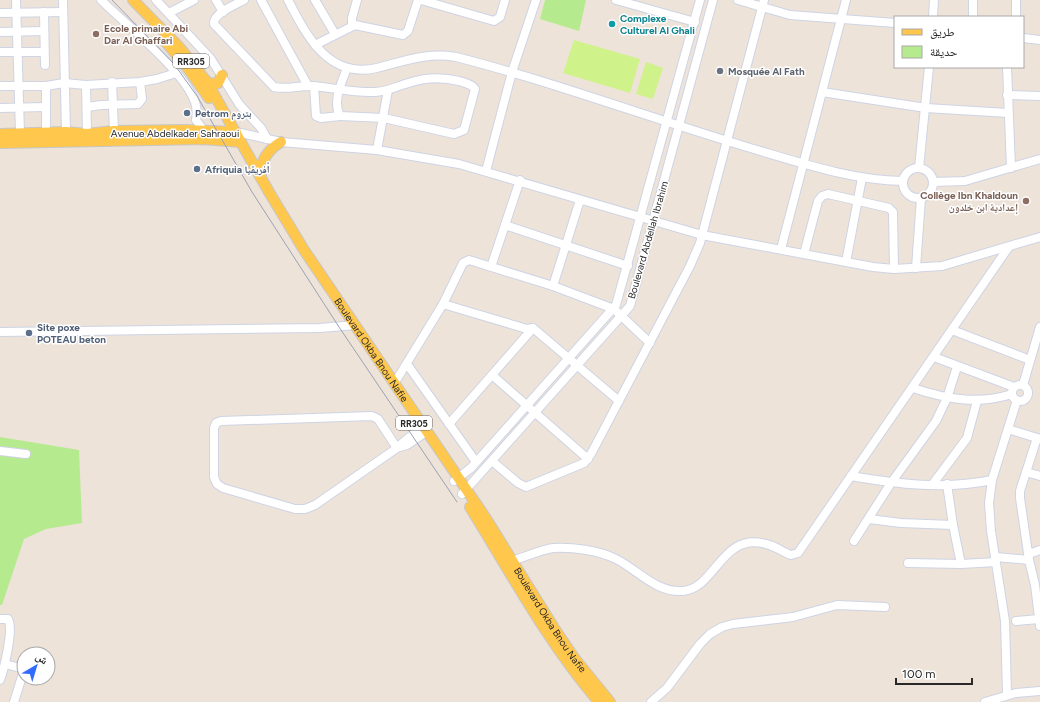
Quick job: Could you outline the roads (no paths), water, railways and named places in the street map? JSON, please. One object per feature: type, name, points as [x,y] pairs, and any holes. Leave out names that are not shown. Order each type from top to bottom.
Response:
[{"type":"main road","name":"Boulevard Okba Bnou Nafie","points":[[125,0],[187,67],[203,88],[235,136],[351,325],[394,384],[423,431]]},
{"type":"main road","name":"Boulevard Okba Bnou Nafie","points":[[134,0],[180,48],[207,82],[290,238],[512,560],[575,659],[610,702]]},
{"type":"main road","points":[[207,82],[213,84],[218,83],[222,75]]},
{"type":"main road","name":"Avenue Abdelkader Sahraoui","points":[[0,134],[66,132],[87,134],[114,131],[184,130],[204,131],[235,136]]},
{"type":"main road","name":"Avenue Abdelkader Sahraoui","points":[[0,142],[203,140],[235,136]]},
{"type":"main road","points":[[261,178],[261,168],[264,159],[269,151],[281,142]]},
{"type":"main road","name":"Boulevard Okba Bnou Nafie","points":[[464,492],[548,635],[574,673],[599,702]]},
{"type":"street","points":[[16,0],[20,133]]},
{"type":"street","points":[[63,0],[66,132]]},
{"type":"street","points":[[101,0],[176,73],[194,99],[197,114],[196,120],[204,131]]},
{"type":"street","points":[[156,0],[205,52],[222,75],[239,104],[261,128],[267,139]]},
{"type":"street","points":[[169,14],[194,0]]},
{"type":"street","points":[[216,0],[223,12]]},
{"type":"street","points":[[244,0],[223,12],[216,18],[215,26],[270,84],[278,88],[311,86],[370,92],[388,90],[418,79],[435,77],[471,85],[476,91],[465,128],[459,134],[384,118],[340,116],[321,118],[316,116],[311,86],[261,0]]},
{"type":"street","points":[[288,0],[314,45],[333,61],[347,68],[366,69],[413,57],[442,55],[512,72],[668,123],[803,163],[862,178],[903,181]]},
{"type":"street","points":[[315,0],[335,34]]},
{"type":"street","points":[[352,26],[357,0]]},
{"type":"street","points":[[314,45],[352,26],[360,26],[394,35],[402,35],[408,31],[419,0],[494,21],[500,17],[505,0]]},
{"type":"street","points":[[486,171],[512,72],[536,0]]},
{"type":"street","points":[[616,0],[695,22]]},
{"type":"street","name":"Boulevard Abdellah Ibrahim","points":[[456,480],[476,462],[614,309],[628,266],[668,123],[700,0]]},
{"type":"street","name":"Boulevard Abdellah Ibrahim","points":[[464,492],[630,306],[713,0]]},
{"type":"street","points":[[738,0],[763,3],[790,15],[894,23]]},
{"type":"street","points":[[781,249],[846,0]]},
{"type":"street","points":[[933,16],[934,0]]},
{"type":"street","points":[[973,0],[973,16]]},
{"type":"street","points":[[1016,0],[1016,16]]},
{"type":"street","points":[[492,461],[518,483],[526,487],[584,463],[588,459],[690,266],[700,243],[763,3]]},
{"type":"street","points":[[44,12],[45,65]]},
{"type":"street","points":[[0,13],[63,12]]},
{"type":"street","points":[[0,32],[44,31]]},
{"type":"street","points":[[1024,38],[1040,40]]},
{"type":"street","points":[[0,52],[44,52]]},
{"type":"street","points":[[340,116],[337,105],[339,89],[347,68]]},
{"type":"street","points":[[919,168],[929,68]]},
{"type":"street","points":[[1007,68],[1011,168]]},
{"type":"street","points":[[0,86],[46,86],[64,83],[86,85],[112,82],[140,82],[157,79],[176,73]]},
{"type":"street","points":[[112,82],[114,131]]},
{"type":"street","points":[[87,108],[138,104],[142,99],[140,82]]},
{"type":"street","points":[[86,85],[87,134]]},
{"type":"street","points":[[46,86],[46,133]]},
{"type":"street","points":[[377,150],[388,90]]},
{"type":"street","points":[[822,92],[926,108],[1008,113]]},
{"type":"street","points":[[1007,95],[1040,96]]},
{"type":"street","points":[[0,108],[46,107]]},
{"type":"street","points":[[184,130],[197,114]]},
{"type":"street","name":"Avenue Abdelkader Sahraoui","points":[[235,136],[281,142],[377,150],[432,159],[520,180],[654,222],[702,234],[846,262],[894,269],[942,266],[1008,248],[1040,237]]},
{"type":"street","points":[[933,182],[965,181],[1040,159]]},
{"type":"street","points":[[919,168],[928,173],[933,182],[927,195],[921,198],[908,194],[904,188],[903,181],[908,172],[919,168]]},
{"type":"street","points":[[846,262],[862,178]]},
{"type":"street","points":[[491,267],[520,180]]},
{"type":"street","points":[[804,254],[818,201],[822,196],[828,194],[889,208],[893,212],[894,269]]},
{"type":"street","points":[[916,268],[921,198]]},
{"type":"street","points":[[553,286],[580,200]]},
{"type":"street","points":[[505,225],[628,266]]},
{"type":"street","points":[[512,560],[552,548],[576,549],[606,555],[616,559],[663,588],[683,591],[691,589],[704,580],[722,558],[744,543],[767,544],[791,555],[798,554],[850,476],[913,388],[1008,248]]},
{"type":"street","points":[[394,384],[443,304],[463,263],[469,260],[553,286],[614,309],[650,343]]},
{"type":"street","points":[[443,304],[526,329],[533,328],[619,401]]},
{"type":"street","points":[[0,332],[205,330],[351,325]]},
{"type":"street","points":[[1007,694],[1005,622],[990,517],[990,490],[1008,429],[1014,394],[1023,384],[1040,327]]},
{"type":"street","points":[[449,424],[533,328]]},
{"type":"street","points":[[952,330],[1030,360]]},
{"type":"street","points":[[934,357],[957,366],[1014,394],[1022,400],[1028,395],[1028,390],[1023,384]]},
{"type":"street","points":[[407,364],[476,462]]},
{"type":"street","points":[[854,541],[891,483],[936,421],[947,398],[957,366]]},
{"type":"street","points":[[492,375],[588,459]]},
{"type":"street","points":[[913,388],[947,398],[977,401],[1014,394]]},
{"type":"street","points":[[932,485],[967,438],[977,401]]},
{"type":"street","points":[[398,447],[378,419],[372,416],[221,421],[216,423],[214,428],[215,480],[219,486],[223,488],[294,509],[305,509],[315,505],[398,447],[404,440],[423,431]]},
{"type":"street","points":[[1008,429],[1039,438],[1026,472],[1020,491],[1020,498],[1029,557],[1038,585],[1040,622],[1016,621]]},
{"type":"street","points":[[0,452],[26,454]]},
{"type":"street","points":[[1026,472],[1040,476]]},
{"type":"street","points":[[850,476],[891,483],[932,485],[976,483],[992,480]]},
{"type":"street","points":[[947,484],[961,564]]},
{"type":"street","points":[[869,519],[901,523],[953,525]]},
{"type":"street","points":[[908,563],[961,564],[996,559],[1029,557],[1040,550]]},
{"type":"street","points":[[651,702],[667,688],[700,644],[710,634],[722,627],[733,624],[793,617],[837,605],[885,607]]},
{"type":"street","points":[[0,619],[8,619],[10,627],[0,680]]},
{"type":"street","points":[[0,627],[10,627]]},
{"type":"street","points":[[3,661],[16,667]]},
{"type":"street","points":[[14,702],[19,686]]},
{"type":"street","points":[[985,702],[1007,694],[1025,691],[1040,691]]},
{"type":"tram line","points":[[112,0],[174,64],[197,96],[252,192],[339,327],[457,502]]},
{"type":"place","name":"Complexe Culturel Al Ghali","points":[[612,24]]},
{"type":"place","name":"Ecole primaire Abi Dar Al Ghaffari","points":[[96,34]]},
{"type":"place","name":"Mosquée Al Fath","points":[[720,71]]},
{"type":"place","name":"Petrom بتروم","points":[[187,113]]},
{"type":"place","name":"Afriquia أفريقيا","points":[[197,169]]},
{"type":"place","name":"Collège Ibn Khaldoun إعدادية ابن خلدون","points":[[1026,201]]},
{"type":"place","name":"Site poxe POTEAU beton","points":[[29,333]]}]
